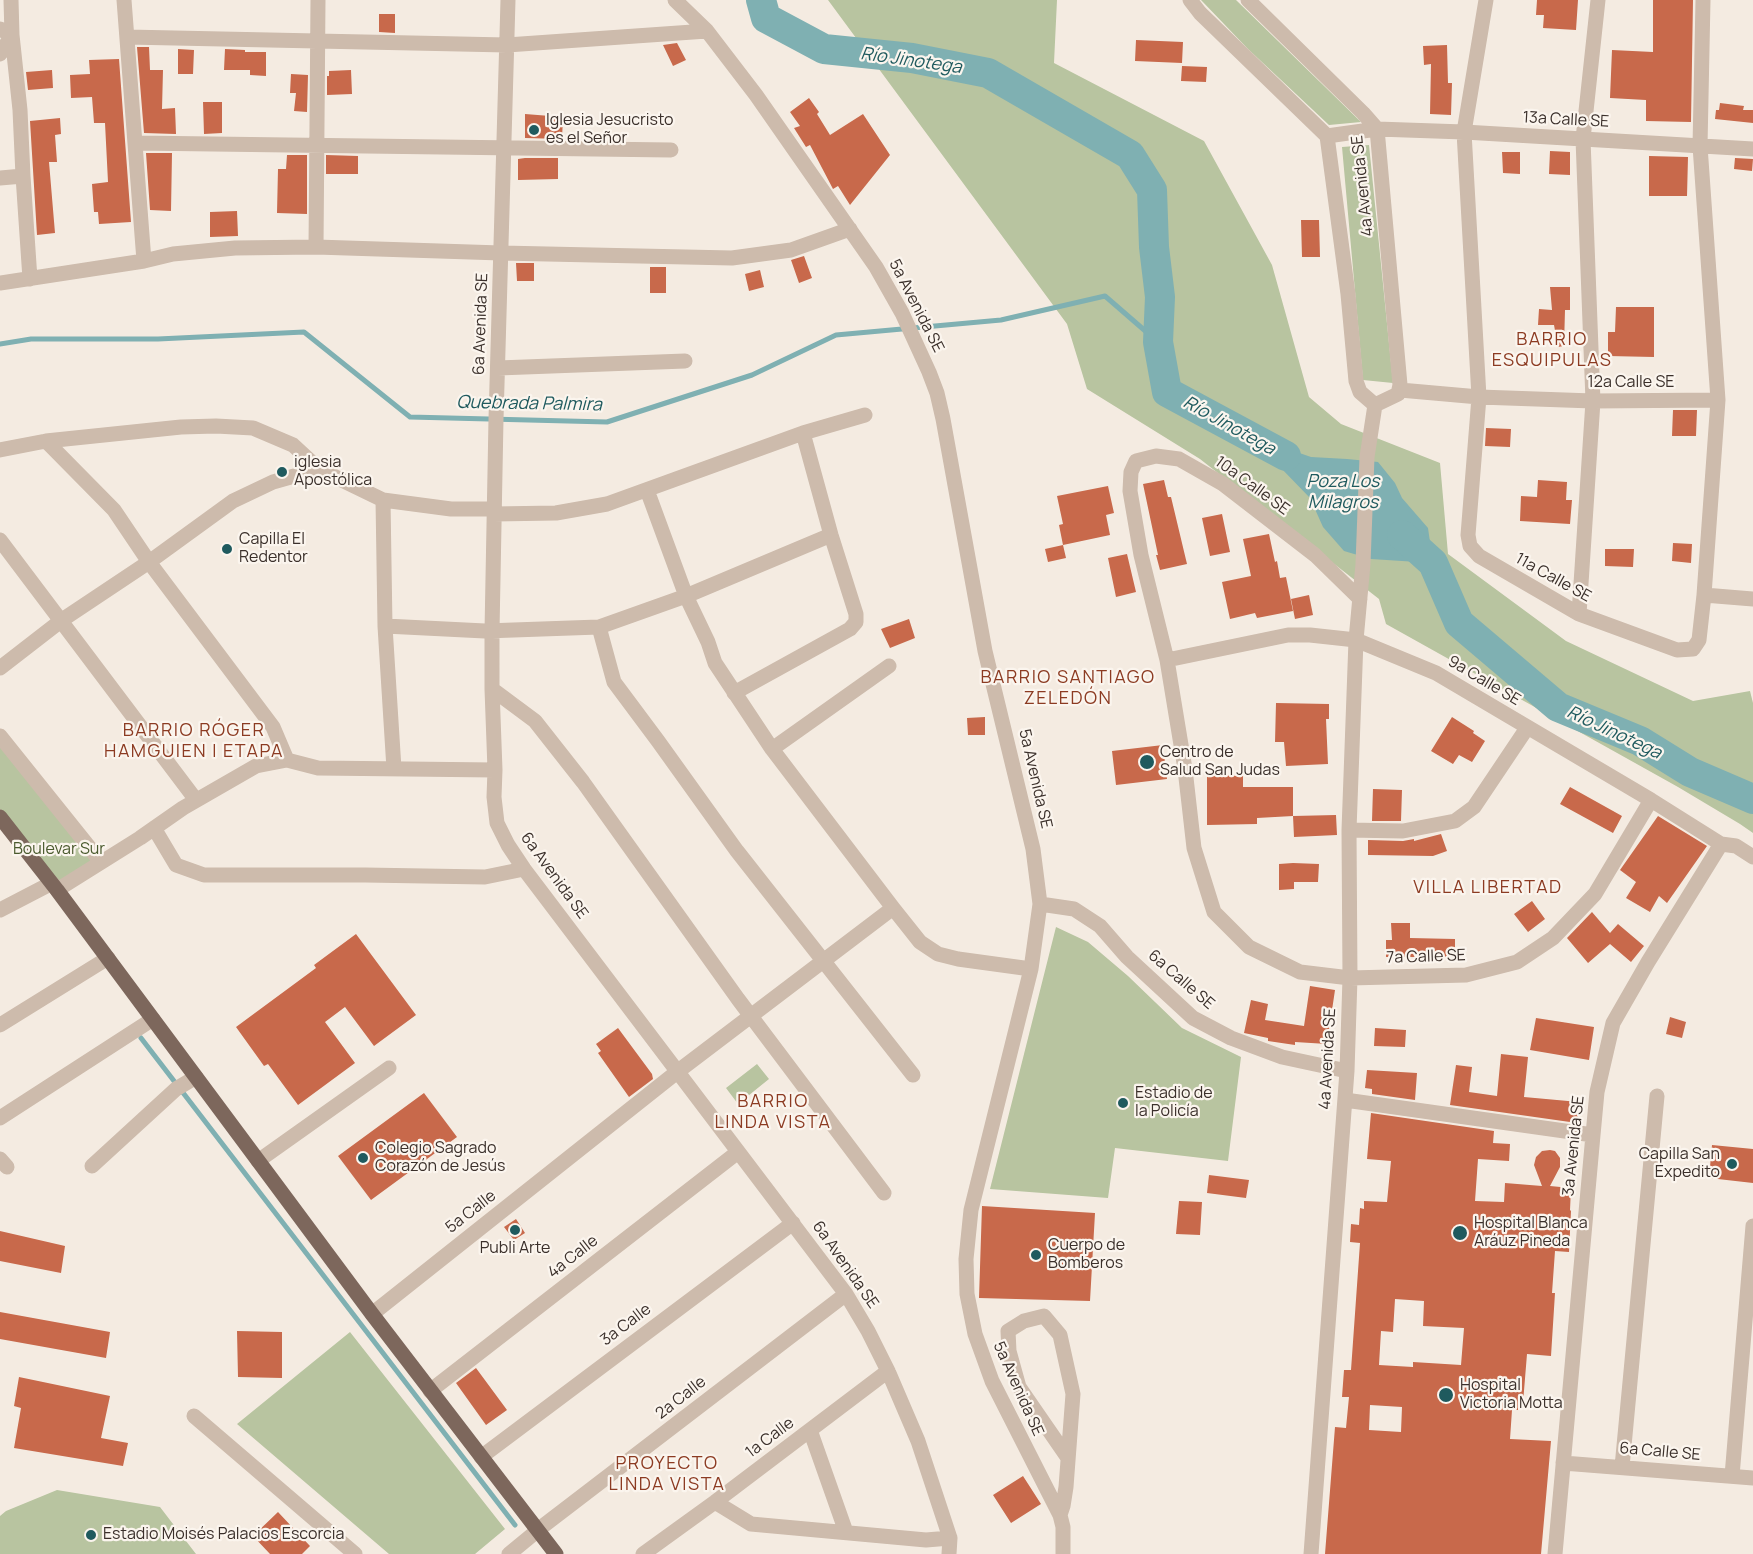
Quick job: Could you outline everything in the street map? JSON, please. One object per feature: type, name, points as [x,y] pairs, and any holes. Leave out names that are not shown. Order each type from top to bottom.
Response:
[{"type":"main road","points":[[0,817],[55,887],[430,1391],[556,1554]]},
{"type":"street","points":[[0,54],[11,0]]},
{"type":"street","points":[[124,0],[144,261]]},
{"type":"street","points":[[316,247],[318,0]]},
{"type":"street","name":"6a Avenida SE","points":[[508,0],[492,631],[494,797],[497,823],[524,869],[846,1294],[888,1371],[918,1441],[950,1538],[950,1554]]},
{"type":"street","name":"5a Avenida SE","points":[[675,0],[707,32],[756,95],[876,267],[905,321],[933,383],[943,419],[985,651],[1032,849],[1040,904],[1031,969],[971,1210],[966,1259],[967,1294],[975,1334],[992,1381],[1059,1515],[1063,1527],[1063,1554]]},
{"type":"street","name":"4a Avenida SE","points":[[1190,0],[1200,13],[1327,136],[1348,294],[1356,381],[1360,392],[1375,405],[1367,457],[1363,564],[1356,640],[1349,830],[1350,978],[1347,1071],[1311,1554]]},
{"type":"street","name":"4a Avenida SE","points":[[1248,0],[1377,129],[1400,390]]},
{"type":"street","points":[[1479,397],[1464,132],[1486,0]]},
{"type":"street","points":[[1579,614],[1593,401],[1583,139],[1598,0]]},
{"type":"street","points":[[1703,0],[1700,146],[1718,400],[1704,595],[1753,599]]},
{"type":"street","points":[[6,32],[20,110],[30,279]]},
{"type":"street","points":[[127,37],[507,45],[707,32]]},
{"type":"street","name":"13a Calle SE","points":[[1327,136],[1377,129],[1753,149]]},
{"type":"street","points":[[136,143],[671,150]]},
{"type":"street","points":[[0,178],[23,177]]},
{"type":"street","points":[[0,283],[144,261],[173,254],[235,248],[316,247],[732,258],[791,250],[850,229]]},
{"type":"street","points":[[498,368],[685,362]]},
{"type":"street","points":[[1375,405],[1398,394],[1400,390]]},
{"type":"street","name":"12a Calle SE","points":[[1400,390],[1479,397],[1593,401],[1718,400]]},
{"type":"street","name":"11a Calle SE","points":[[1479,397],[1468,535],[1470,546],[1479,556],[1579,614],[1677,650],[1694,649],[1699,640],[1704,595]]},
{"type":"street","points":[[0,450],[46,441],[181,427],[253,428],[293,445],[319,469],[383,500],[494,512],[556,513],[607,504],[803,433],[866,414]]},
{"type":"street","points":[[734,693],[850,629],[856,622],[856,614],[803,433]]},
{"type":"street","points":[[46,441],[114,510],[149,562],[273,728],[287,760]]},
{"type":"street","name":"10a Calle SE","points":[[1167,660],[1141,555],[1130,490],[1131,472],[1136,461],[1156,456],[1179,459],[1222,483],[1315,555],[1360,599]]},
{"type":"street","points":[[0,668],[62,620],[149,562],[233,501],[273,482],[319,469]]},
{"type":"street","points":[[647,490],[686,596],[708,642],[715,663],[772,749],[920,942],[938,954],[958,959],[1031,969]]},
{"type":"street","points":[[383,500],[385,626],[394,769]]},
{"type":"street","points":[[385,626],[492,631],[599,627],[686,596],[831,535]]},
{"type":"street","points":[[0,540],[196,800]]},
{"type":"street","points":[[599,627],[614,682],[737,851],[913,1075]]},
{"type":"street","name":"9a Calle SE","points":[[1167,660],[1288,635],[1356,640],[1436,673],[1721,844],[1736,846],[1753,858]]},
{"type":"street","name":"7a Calle SE","points":[[1167,660],[1185,770],[1194,848],[1214,912],[1249,947],[1300,972],[1350,978],[1466,975],[1517,962],[1553,938],[1595,894],[1651,800]]},
{"type":"street","points":[[772,749],[889,666]]},
{"type":"street","points":[[492,688],[535,721],[583,782],[750,1015],[884,1193]]},
{"type":"street","points":[[1349,830],[1403,831],[1455,821],[1474,807],[1527,728]]},
{"type":"street","points":[[0,736],[101,862]]},
{"type":"street","points":[[0,910],[55,887],[101,862],[183,807],[256,766],[287,760],[318,768],[495,770]]},
{"type":"street","points":[[154,828],[176,865],[204,874],[485,877],[524,869]]},
{"type":"street","name":"3a Avenida SE","points":[[1556,1554],[1593,1135],[1598,1092],[1613,1023],[1721,844]]},
{"type":"street","name":"6a Calle SE","points":[[1040,904],[1074,909],[1100,926],[1127,957],[1193,1018],[1231,1038],[1282,1058],[1347,1071]]},
{"type":"street","name":"5a Calle","points":[[372,1314],[750,1015],[893,908]]},
{"type":"street","points":[[0,1025],[108,958]]},
{"type":"street","points":[[0,1118],[153,1019]]},
{"type":"street","points":[[258,1161],[389,1068]]},
{"type":"street","points":[[92,1166],[176,1089],[196,1077]]},
{"type":"street","points":[[1622,1467],[1657,1096]]},
{"type":"street","points":[[1345,1100],[1593,1135]]},
{"type":"street","name":"4a Calle","points":[[430,1391],[738,1152]]},
{"type":"street","name":"3a Calle","points":[[481,1456],[793,1223]]},
{"type":"street","points":[[1732,1476],[1753,1226]]},
{"type":"street","name":"2a Calle","points":[[509,1554],[846,1294]]},
{"type":"street","points":[[1059,1515],[1063,1506],[1068,1458],[1073,1394],[1060,1335],[1044,1316],[1024,1321],[1008,1331],[1009,1351],[1019,1387],[1068,1458]]},
{"type":"street","name":"1a Calle","points":[[643,1554],[888,1371]]},
{"type":"street","points":[[195,1416],[355,1554]]},
{"type":"street","points":[[810,1430],[846,1532]]},
{"type":"street","name":"6a Calle SE","points":[[1563,1463],[1753,1478]]},
{"type":"street","points":[[715,1502],[751,1524],[926,1540],[950,1538]]},
{"type":"green space","points":[[828,0],[1057,0],[1054,63],[1204,141],[1272,265],[1309,397],[1341,424],[1440,463],[1448,554],[1566,641],[1693,701],[1750,691],[1753,703],[1753,833],[1678,787],[1386,624],[1379,599],[1200,459],[1087,389],[1067,324]]},
{"type":"green space","points":[[1201,0],[1236,0],[1361,122],[1329,125],[1248,49]]},
{"type":"green space","points":[[1369,145],[1393,383],[1363,380],[1342,147]]},
{"type":"green space","name":"Boulevar Sur","points":[[0,733],[98,861],[58,888],[0,809]]},
{"type":"green space","name":"Estadio de la Policía","points":[[1056,927],[1088,942],[1128,976],[1182,1028],[1241,1057],[1228,1161],[1115,1148],[1108,1198],[990,1189]]},
{"type":"green space","points":[[757,1064],[769,1079],[738,1104],[726,1088]]},
{"type":"green space","points":[[350,1332],[505,1529],[475,1554],[389,1554],[237,1424]]},
{"type":"green space","name":"Estadio Moisés Palacios Escorcia","points":[[57,1490],[160,1507],[196,1554],[0,1554],[0,1516],[6,1511]]},
{"type":"water","name":"Poza Los Milagros","points":[[1250,436],[1311,457],[1378,462],[1395,483],[1402,498],[1428,528],[1433,563],[1371,559],[1344,551],[1323,527],[1310,498]]},
{"type":"building","points":[[1537,0],[1578,0],[1576,30],[1543,28],[1544,15],[1536,15]]},
{"type":"building","points":[[1653,0],[1693,0],[1691,122],[1646,121],[1646,100],[1610,98],[1612,50],[1653,52]]},
{"type":"building","points":[[379,14],[395,14],[395,33],[379,32]]},
{"type":"building","points":[[1136,40],[1183,42],[1182,63],[1135,61]]},
{"type":"building","points":[[677,43],[686,60],[673,66],[663,45]]},
{"type":"building","points":[[1447,45],[1448,83],[1452,83],[1451,115],[1430,114],[1431,64],[1424,65],[1423,46]]},
{"type":"building","points":[[137,47],[149,47],[150,70],[163,70],[162,109],[175,108],[176,134],[144,133]]},
{"type":"building","points":[[178,49],[194,50],[193,74],[178,74]]},
{"type":"building","points":[[225,49],[266,52],[266,76],[250,75],[250,70],[224,70]]},
{"type":"building","points":[[119,59],[131,222],[99,224],[98,212],[94,212],[92,184],[108,182],[105,123],[94,123],[92,97],[71,98],[70,75],[90,74],[89,60]]},
{"type":"building","points":[[1182,66],[1207,67],[1206,82],[1181,81]]},
{"type":"building","points":[[52,70],[53,88],[28,90],[26,72]]},
{"type":"building","points":[[351,70],[352,94],[327,95],[329,71]]},
{"type":"building","points":[[291,74],[308,75],[307,112],[294,111],[296,93],[290,93]]},
{"type":"building","points":[[809,98],[830,135],[863,114],[890,155],[850,205],[838,186],[833,189],[810,145],[806,147],[794,128],[800,126],[790,112]]},
{"type":"building","points":[[203,102],[222,102],[222,133],[204,134]]},
{"type":"building","points":[[1720,103],[1744,106],[1743,110],[1753,110],[1753,123],[1715,119]]},
{"type":"building","points":[[525,114],[563,117],[562,139],[525,138]]},
{"type":"building","points":[[60,118],[61,134],[55,135],[57,162],[49,162],[55,233],[37,235],[30,121]]},
{"type":"building","points":[[1550,151],[1570,152],[1570,175],[1549,174]]},
{"type":"building","points":[[1502,152],[1520,152],[1520,174],[1503,173]]},
{"type":"building","points":[[146,153],[172,153],[171,211],[150,210]]},
{"type":"building","points":[[287,155],[307,155],[307,214],[277,213],[278,169],[286,169]]},
{"type":"building","points":[[326,155],[358,156],[358,174],[326,174]]},
{"type":"building","points":[[1649,156],[1688,157],[1687,196],[1649,196]]},
{"type":"building","points":[[558,158],[558,179],[518,180],[518,159]]},
{"type":"building","points":[[1735,158],[1753,159],[1752,171],[1734,169]]},
{"type":"building","points":[[237,211],[238,236],[210,237],[210,212]]},
{"type":"building","points":[[1301,220],[1319,220],[1320,257],[1302,257]]},
{"type":"building","points":[[804,256],[812,278],[799,283],[791,260]]},
{"type":"building","points":[[516,263],[534,263],[534,281],[517,281]]},
{"type":"building","points":[[650,267],[666,267],[666,293],[650,293]]},
{"type":"building","points":[[760,270],[764,287],[749,291],[745,274]]},
{"type":"building","points":[[1550,287],[1570,287],[1570,310],[1565,310],[1564,346],[1558,347],[1554,325],[1538,325],[1539,309],[1552,310]]},
{"type":"building","points":[[1616,307],[1654,307],[1654,357],[1608,356],[1608,332],[1615,332]]},
{"type":"building","points":[[1673,410],[1697,410],[1696,436],[1672,436]]},
{"type":"building","points":[[1486,428],[1511,429],[1510,447],[1485,446]]},
{"type":"building","points":[[1164,480],[1168,497],[1171,497],[1187,564],[1160,570],[1143,484]]},
{"type":"building","points":[[1538,480],[1567,482],[1566,500],[1572,500],[1570,524],[1520,521],[1521,496],[1537,497]]},
{"type":"building","points":[[1108,486],[1114,513],[1106,515],[1110,535],[1063,545],[1059,525],[1063,524],[1057,496]]},
{"type":"building","points":[[1222,514],[1230,552],[1210,556],[1202,518]]},
{"type":"building","points":[[1269,534],[1280,578],[1286,577],[1293,611],[1257,618],[1255,613],[1230,619],[1222,582],[1251,576],[1243,539]]},
{"type":"building","points":[[1673,543],[1692,544],[1691,563],[1672,561]]},
{"type":"building","points":[[1063,545],[1066,558],[1048,562],[1045,549]]},
{"type":"building","points":[[1605,549],[1634,549],[1633,567],[1605,566]]},
{"type":"building","points":[[1127,554],[1136,592],[1116,597],[1108,558]]},
{"type":"building","points":[[1309,595],[1313,615],[1295,619],[1291,599]]},
{"type":"building","points":[[909,619],[915,638],[890,648],[881,629]]},
{"type":"building","points":[[1276,703],[1329,704],[1329,719],[1326,719],[1328,764],[1286,766],[1284,742],[1275,742]]},
{"type":"building","points":[[985,717],[985,735],[968,735],[967,718]]},
{"type":"building","points":[[1452,717],[1485,741],[1472,762],[1459,755],[1453,764],[1431,751]]},
{"type":"building","points":[[1163,745],[1167,779],[1116,785],[1112,751]]},
{"type":"building","points":[[1207,775],[1243,776],[1243,787],[1293,787],[1293,816],[1257,818],[1257,824],[1207,825]]},
{"type":"building","points":[[1570,787],[1622,816],[1613,833],[1560,804]]},
{"type":"building","points":[[1373,789],[1402,790],[1401,821],[1372,821]]},
{"type":"building","points":[[1336,815],[1337,835],[1294,837],[1293,816]]},
{"type":"building","points":[[1658,816],[1707,846],[1667,903],[1659,896],[1650,912],[1626,898],[1636,882],[1620,870]]},
{"type":"building","points":[[1441,834],[1447,851],[1433,856],[1368,855],[1368,840],[1414,839],[1414,841]]},
{"type":"building","points":[[1279,864],[1319,864],[1318,882],[1294,882],[1294,889],[1279,890]]},
{"type":"building","points":[[1532,901],[1545,919],[1528,932],[1514,914]]},
{"type":"building","points":[[1592,912],[1610,933],[1618,924],[1644,946],[1631,962],[1610,944],[1588,963],[1567,938]]},
{"type":"building","points":[[1391,923],[1410,923],[1410,938],[1455,939],[1455,957],[1386,957],[1386,940],[1392,940]]},
{"type":"building","points":[[356,934],[416,1015],[374,1046],[345,1007],[325,1022],[355,1063],[298,1105],[268,1064],[264,1066],[236,1027],[316,968],[314,965]]},
{"type":"building","points":[[1310,986],[1335,990],[1327,1044],[1295,1042],[1295,1045],[1268,1041],[1268,1038],[1244,1033],[1251,1000],[1268,1004],[1265,1020],[1304,1026]]},
{"type":"building","points":[[1670,1017],[1686,1022],[1682,1038],[1666,1034]]},
{"type":"building","points":[[1536,1018],[1594,1027],[1589,1060],[1530,1050]]},
{"type":"building","points":[[618,1028],[652,1074],[653,1079],[629,1097],[598,1053],[601,1051],[596,1044]]},
{"type":"building","points":[[1375,1028],[1406,1030],[1405,1047],[1374,1046]]},
{"type":"building","points":[[1501,1054],[1528,1057],[1524,1097],[1579,1102],[1577,1123],[1450,1105],[1456,1065],[1472,1067],[1469,1092],[1497,1096]]},
{"type":"building","points":[[1367,1070],[1417,1073],[1415,1100],[1372,1094],[1372,1089],[1365,1088]]},
{"type":"building","name":"Colegio Sagrado Corazón de Jesús","points":[[424,1093],[457,1137],[371,1200],[338,1156]]},
{"type":"building","name":"Hospital Victoria Motta","points":[[1371,1113],[1494,1131],[1493,1143],[1510,1144],[1509,1161],[1478,1159],[1475,1201],[1504,1202],[1505,1183],[1542,1186],[1534,1165],[1536,1157],[1542,1151],[1550,1150],[1555,1151],[1560,1158],[1560,1167],[1550,1186],[1571,1188],[1571,1211],[1569,1252],[1555,1251],[1551,1356],[1527,1354],[1523,1403],[1518,1403],[1518,1410],[1512,1410],[1510,1439],[1551,1441],[1541,1554],[1325,1554],[1335,1427],[1346,1428],[1349,1397],[1342,1397],[1344,1370],[1351,1370],[1360,1243],[1350,1242],[1351,1224],[1359,1225],[1360,1208],[1364,1209],[1364,1201],[1387,1202],[1391,1161],[1367,1159]],"holes":[[[1395,1299],[1424,1301],[1423,1326],[1464,1328],[1461,1365],[1413,1362],[1413,1367],[1379,1365],[1381,1331],[1393,1332]],[[1370,1405],[1402,1407],[1401,1432],[1369,1430]]]},
{"type":"building","name":"Capilla San Expedito","points":[[1712,1145],[1753,1149],[1753,1183],[1709,1178]]},
{"type":"building","points":[[1209,1175],[1249,1180],[1246,1198],[1207,1193]]},
{"type":"building","points":[[1179,1201],[1202,1202],[1200,1235],[1176,1234]]},
{"type":"building","name":"Cuerpo de Bomberos","points":[[982,1206],[1095,1213],[1090,1301],[979,1298]]},
{"type":"building","name":"Publi Arte","points":[[516,1219],[525,1233],[514,1240],[504,1227]]},
{"type":"building","points":[[0,1231],[65,1246],[61,1273],[0,1261]]},
{"type":"building","points":[[0,1312],[110,1332],[106,1358],[0,1339]]},
{"type":"building","points":[[237,1331],[282,1332],[282,1378],[238,1377]]},
{"type":"building","points":[[476,1368],[507,1410],[486,1425],[456,1383]]},
{"type":"building","points":[[19,1377],[110,1396],[101,1438],[128,1443],[123,1466],[14,1448],[21,1408],[14,1406]]},
{"type":"building","points":[[1023,1476],[1041,1504],[1011,1523],[993,1495]]},
{"type":"building","points":[[278,1512],[310,1546],[302,1554],[270,1554],[253,1536]]},
{"type":"waterway","name":"Río Jinotega","points":[[761,0],[766,18],[824,49],[912,58],[988,73],[1130,155],[1152,190],[1154,247],[1160,297],[1158,342],[1167,392],[1286,456]]},
{"type":"waterway","name":"Quebrada Palmira","points":[[0,344],[31,339],[158,339],[304,332],[410,417],[607,422],[752,375],[836,335],[1001,320],[1105,296],[1158,342]]},
{"type":"waterway","name":"Río Jinotega","points":[[1402,535],[1433,563],[1459,623],[1558,707],[1640,741],[1690,772],[1753,799]]},
{"type":"waterway","points":[[141,1038],[515,1525]]},
{"type":"place","name":"Iglesia Jesucristo es el Señor","points":[[534,130]]},
{"type":"place","name":"iglesia Apostólica","points":[[282,472]]},
{"type":"place","name":"Capilla El Redentor","points":[[227,549]]},
{"type":"place","name":"Centro de Salud San Judas","points":[[1147,762]]},
{"type":"place","name":"Estadio de la Policía","points":[[1123,1103]]},
{"type":"place","name":"Colegio Sagrado Corazón de Jesús","points":[[363,1158]]},
{"type":"place","name":"Capilla San Expedito","points":[[1732,1164]]},
{"type":"place","name":"Publi Arte","points":[[515,1230]]},
{"type":"place","name":"Hospital Blanca Aráuz Pineda","points":[[1460,1233]]},
{"type":"place","name":"Cuerpo de Bomberos","points":[[1036,1255]]},
{"type":"place","name":"Hospital Victoria Motta","points":[[1446,1395]]},
{"type":"place","name":"Estadio Moisés Palacios Escorcia","points":[[91,1535]]},
{"type":"district","name":"BARRIO ESQUIPULAS","points":[[1552,350]]},
{"type":"district","name":"BARRIO SANTIAGO ZELEDÓN","points":[[1068,688]]},
{"type":"district","name":"BARRIO RÓGER HAMGUIEN I ETAPA","points":[[194,741]]},
{"type":"district","name":"VILLA LIBERTAD","points":[[1488,888]]},
{"type":"district","name":"BARRIO LINDA VISTA","points":[[773,1112]]},
{"type":"district","name":"PROYECTO LINDA VISTA","points":[[667,1474]]}]
